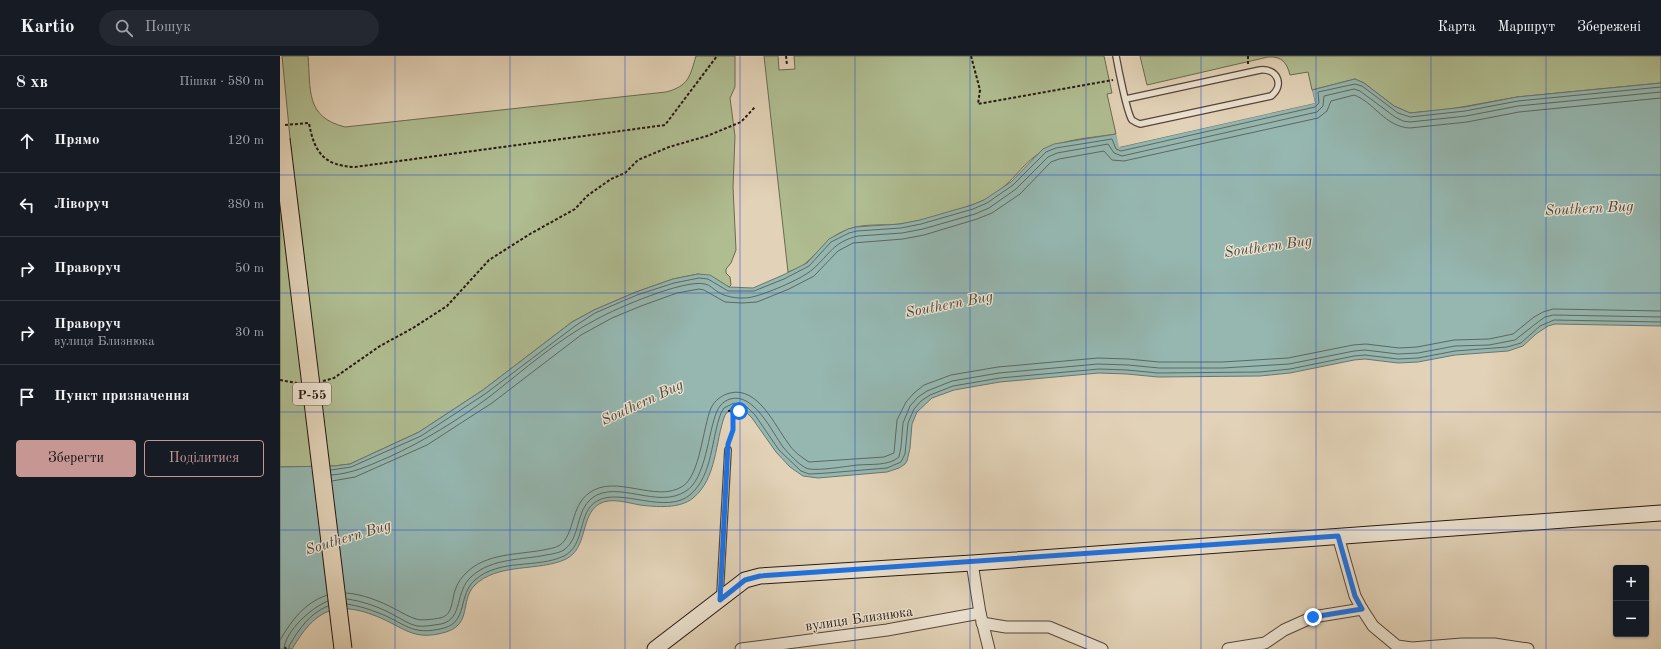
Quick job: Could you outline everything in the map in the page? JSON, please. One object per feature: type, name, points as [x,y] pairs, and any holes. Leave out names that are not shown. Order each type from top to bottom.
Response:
[{"type":"main road","name":"Р-55","points":[[280,132],[343,649]]},
{"type":"street","points":[[664,647],[745,580],[760,576],[972,563],[1661,513]]},
{"type":"street","points":[[1338,536],[1355,596],[1373,626],[1396,646],[1412,648],[1494,644],[1528,649]]},
{"type":"street","points":[[972,563],[981,618],[989,649]]},
{"type":"street","points":[[1228,649],[1265,643],[1284,630],[1313,617],[1362,609]]},
{"type":"street","name":"вулиця Близнюка","points":[[741,649],[981,618],[1006,627],[1049,627],[1102,649]]},
{"type":"lane","points":[[1116,56],[1126,99],[1132,120],[1140,124],[1271,96],[1277,89],[1278,80],[1269,70],[1260,70],[1126,99]]},
{"type":"lane","points":[[720,600],[728,450]]},
{"type":"path","points":[[280,132],[308,123],[312,141],[320,154],[326,159],[340,165],[354,167],[665,125],[717,56]]},
{"type":"path","points":[[786,56],[787,65]]},
{"type":"path","points":[[971,56],[980,90],[978,104],[1121,78]]},
{"type":"path","points":[[320,382],[334,378],[380,346],[413,328],[447,306],[488,260],[575,209],[587,196],[611,180],[625,173],[638,160],[669,147],[707,136],[741,122],[755,107]]},
{"type":"path","points":[[280,380],[288,382],[304,382]]},
{"type":"path","points":[[728,411],[739,411]]},
{"type":"path","points":[[728,450],[728,444],[733,430],[733,411]]},
{"type":"green space","points":[[282,56],[308,56],[310,91],[317,109],[323,116],[332,122],[345,127],[666,92],[680,87],[684,83],[690,75],[696,56],[735,56],[735,87],[730,98],[735,136],[733,187],[736,250],[731,263],[726,269],[726,273],[730,277],[731,285],[729,287],[716,279],[698,274],[673,279],[636,292],[594,310],[572,322],[483,390],[419,432],[350,464],[334,466],[280,467],[280,185],[295,189]]},
{"type":"green space","points":[[764,56],[778,56],[779,70],[795,69],[794,56],[1104,56],[1112,93],[1107,94],[1116,134],[1065,142],[1046,149],[1031,160],[999,191],[982,201],[963,208],[931,218],[900,224],[861,226],[849,229],[830,239],[805,264],[788,272]]},
{"type":"green space","points":[[1140,56],[1661,56],[1661,83],[1517,97],[1451,109],[1410,113],[1394,106],[1364,83],[1355,79],[1312,90],[1308,72],[1290,75],[1283,61],[1273,57],[1147,85]]},
{"type":"water","name":"Southern Bug","points":[[1355,79],[1364,83],[1394,106],[1410,113],[1465,107],[1517,97],[1661,83],[1661,326],[1555,324],[1548,326],[1536,334],[1523,346],[1508,351],[1455,355],[1418,362],[1398,363],[1365,359],[1290,373],[1260,376],[1158,377],[1099,373],[1000,382],[954,390],[932,398],[917,412],[912,424],[910,448],[907,461],[899,468],[887,472],[818,478],[803,476],[790,467],[776,452],[752,418],[745,411],[735,407],[730,409],[725,415],[707,481],[701,490],[688,502],[675,506],[660,507],[614,501],[599,504],[593,509],[589,516],[581,540],[573,554],[566,559],[555,563],[506,570],[483,578],[470,592],[467,598],[463,618],[454,628],[435,635],[417,634],[361,611],[336,609],[326,612],[308,626],[292,649],[280,649],[280,467],[334,466],[350,464],[419,432],[483,390],[572,322],[594,310],[636,292],[673,279],[698,274],[710,275],[729,287],[753,288],[807,263],[829,239],[848,229],[856,227],[900,224],[920,220],[984,200],[1011,182],[1043,149],[1054,144],[1116,134],[1120,147],[1315,103],[1312,90]]},
{"type":"pier","points":[[1310,90],[1312,90],[1315,103],[1119,147],[1116,134],[1118,133],[1121,145],[1313,102]]},
{"type":"route","points":[[739,411],[733,411],[733,430],[728,444],[720,600],[745,580],[760,576],[972,563],[1338,536],[1355,596],[1362,609],[1313,617]]}]
